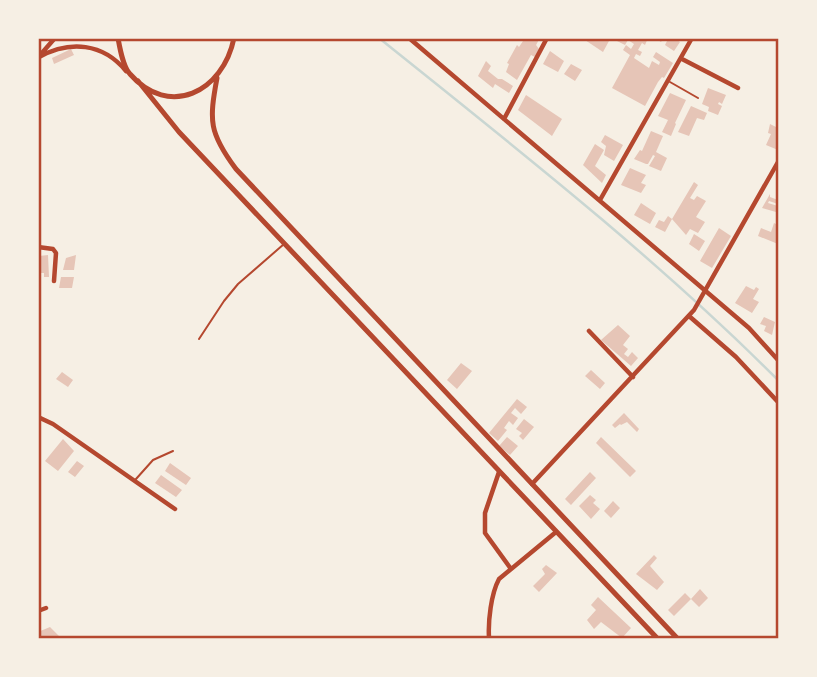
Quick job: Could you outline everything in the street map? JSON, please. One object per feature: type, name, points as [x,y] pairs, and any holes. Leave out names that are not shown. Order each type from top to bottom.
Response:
[{"type":"street","points":[[39,57],[55,38]]},
{"type":"street","points":[[118,38],[128,73]]},
{"type":"street","points":[[234,38],[229,56],[217,78],[212,105],[212,128],[219,146],[236,169],[677,639]]},
{"type":"street","points":[[409,38],[749,328],[779,360]]},
{"type":"street","points":[[505,119],[547,38]]},
{"type":"street","points":[[600,200],[692,38]]},
{"type":"street","points":[[39,57],[59,48],[92,48],[112,57],[138,81],[159,94],[184,96],[208,86],[217,78]]},
{"type":"street","points":[[682,59],[738,88]]},
{"type":"street","points":[[138,81],[166,116],[285,244],[657,639]]},
{"type":"street","points":[[532,484],[694,310],[779,162]]},
{"type":"street","points":[[38,247],[53,248],[56,253],[54,281]]},
{"type":"street","points":[[689,316],[736,357],[779,402]]},
{"type":"street","points":[[589,331],[633,377]]},
{"type":"street","points":[[38,417],[53,424],[175,509]]},
{"type":"street","points":[[499,472],[485,513],[485,533],[511,569]]},
{"type":"street","points":[[489,639],[495,586],[499,579],[556,532]]},
{"type":"street","points":[[38,611],[46,608]]},
{"type":"lane","points":[[669,82],[698,98]]},
{"type":"lane","points":[[199,339],[238,284],[285,244]]},
{"type":"lane","points":[[135,481],[153,460],[173,451]]},
{"type":"building","points":[[519,38],[540,38],[535,57],[531,55],[517,80],[506,72],[507,63],[517,45],[519,47],[523,41]]},
{"type":"building","points":[[582,38],[604,38],[609,41],[603,52]]},
{"type":"building","points":[[619,38],[648,38],[645,45],[642,43],[638,50],[642,52],[640,56],[636,54],[634,58],[649,68],[652,61],[659,65],[660,62],[653,57],[656,52],[673,63],[664,78],[658,82],[645,106],[612,88],[630,55],[623,50],[626,45],[631,49],[634,44],[628,40],[625,45],[617,41]]},
{"type":"building","points":[[659,38],[675,38],[680,42],[674,51],[665,45],[667,41],[663,39],[661,42]]},
{"type":"building","points":[[71,49],[74,55],[54,64],[52,58]]},
{"type":"building","points":[[550,51],[564,61],[558,72],[543,64]]},
{"type":"building","points":[[486,61],[491,66],[488,71],[513,86],[509,93],[495,84],[493,88],[478,76]]},
{"type":"building","points":[[571,64],[582,70],[575,81],[564,74]]},
{"type":"building","points":[[708,88],[726,95],[722,104],[718,104],[722,106],[718,115],[708,111],[709,107],[702,104]]},
{"type":"building","points":[[670,93],[686,100],[671,136],[662,132],[668,120],[658,116]]},
{"type":"building","points":[[526,95],[562,119],[552,136],[518,110]]},
{"type":"building","points":[[691,106],[707,113],[704,120],[697,118],[689,136],[678,132]]},
{"type":"building","points":[[770,124],[778,128],[778,150],[766,145],[771,134],[768,133]]},
{"type":"building","points":[[651,131],[663,136],[656,152],[667,158],[661,171],[649,166],[655,156],[653,155],[648,164],[634,159],[640,150],[642,151]]},
{"type":"building","points":[[605,135],[623,145],[614,161],[604,155],[606,146],[601,142]]},
{"type":"building","points":[[595,144],[604,150],[595,166],[606,175],[602,183],[583,165]]},
{"type":"building","points":[[630,168],[646,175],[641,183],[646,185],[641,193],[621,185]]},
{"type":"building","points":[[694,182],[698,185],[690,198],[694,200],[697,196],[706,201],[696,217],[705,222],[698,233],[690,229],[686,235],[672,219]]},
{"type":"building","points":[[770,194],[770,197],[778,200],[778,204],[768,203],[778,206],[776,212],[762,208]]},
{"type":"building","points":[[641,203],[656,213],[650,224],[634,215]]},
{"type":"building","points":[[668,216],[672,219],[665,232],[655,227],[659,220],[664,222]]},
{"type":"building","points":[[774,223],[778,225],[778,244],[758,236],[761,228],[771,232]]},
{"type":"building","points":[[719,228],[731,236],[712,268],[700,261]]},
{"type":"building","points":[[694,234],[705,241],[699,251],[689,244]]},
{"type":"building","points":[[48,255],[49,277],[44,277],[44,273],[39,273],[39,256]]},
{"type":"building","points":[[76,255],[74,270],[63,270],[66,258]]},
{"type":"building","points":[[61,277],[74,277],[72,288],[59,288]]},
{"type":"building","points":[[746,286],[759,289],[753,299],[759,302],[752,313],[735,303]]},
{"type":"building","points":[[764,317],[775,322],[772,335],[764,331],[766,326],[760,324]]},
{"type":"building","points":[[618,325],[630,336],[623,345],[628,349],[624,354],[628,357],[632,352],[638,358],[631,366],[601,340]]},
{"type":"building","points":[[461,363],[472,371],[457,389],[447,380]]},
{"type":"building","points":[[591,370],[605,383],[600,389],[585,376]]},
{"type":"building","points":[[62,372],[73,380],[68,387],[56,379]]},
{"type":"building","points":[[517,399],[527,407],[521,414],[515,408],[511,413],[518,418],[513,425],[509,421],[504,428],[507,430],[498,441],[489,433]]},
{"type":"building","points":[[624,413],[639,429],[637,432],[627,422],[615,428],[612,425]]},
{"type":"building","points":[[524,419],[534,427],[523,440],[519,436],[522,433],[516,429]]},
{"type":"building","points":[[507,437],[518,446],[510,455],[499,446]]},
{"type":"building","points":[[601,437],[636,471],[630,477],[596,443]]},
{"type":"building","points":[[63,439],[74,451],[58,471],[45,461]]},
{"type":"building","points":[[77,461],[84,466],[75,477],[68,472]]},
{"type":"building","points":[[170,463],[191,478],[186,485],[165,471]]},
{"type":"building","points":[[590,472],[596,478],[571,505],[565,499]]},
{"type":"building","points":[[161,475],[182,490],[176,497],[155,483]]},
{"type":"building","points":[[590,495],[596,500],[593,503],[600,509],[591,519],[579,506]]},
{"type":"building","points":[[613,501],[620,508],[611,518],[604,511]]},
{"type":"building","points":[[654,555],[657,558],[650,566],[664,582],[657,590],[636,574]]},
{"type":"building","points":[[546,565],[557,573],[539,592],[533,586],[545,574],[542,569]]},
{"type":"building","points":[[700,589],[708,598],[699,607],[691,599]]},
{"type":"building","points":[[685,593],[691,599],[674,616],[668,610]]},
{"type":"building","points":[[598,597],[631,628],[622,638],[601,622],[594,629],[587,620],[596,610],[591,605]]},
{"type":"building","points":[[50,627],[61,638],[38,638],[41,637],[38,632]]},
{"type":"waterway","points":[[379,38],[633,246],[778,380]]}]
